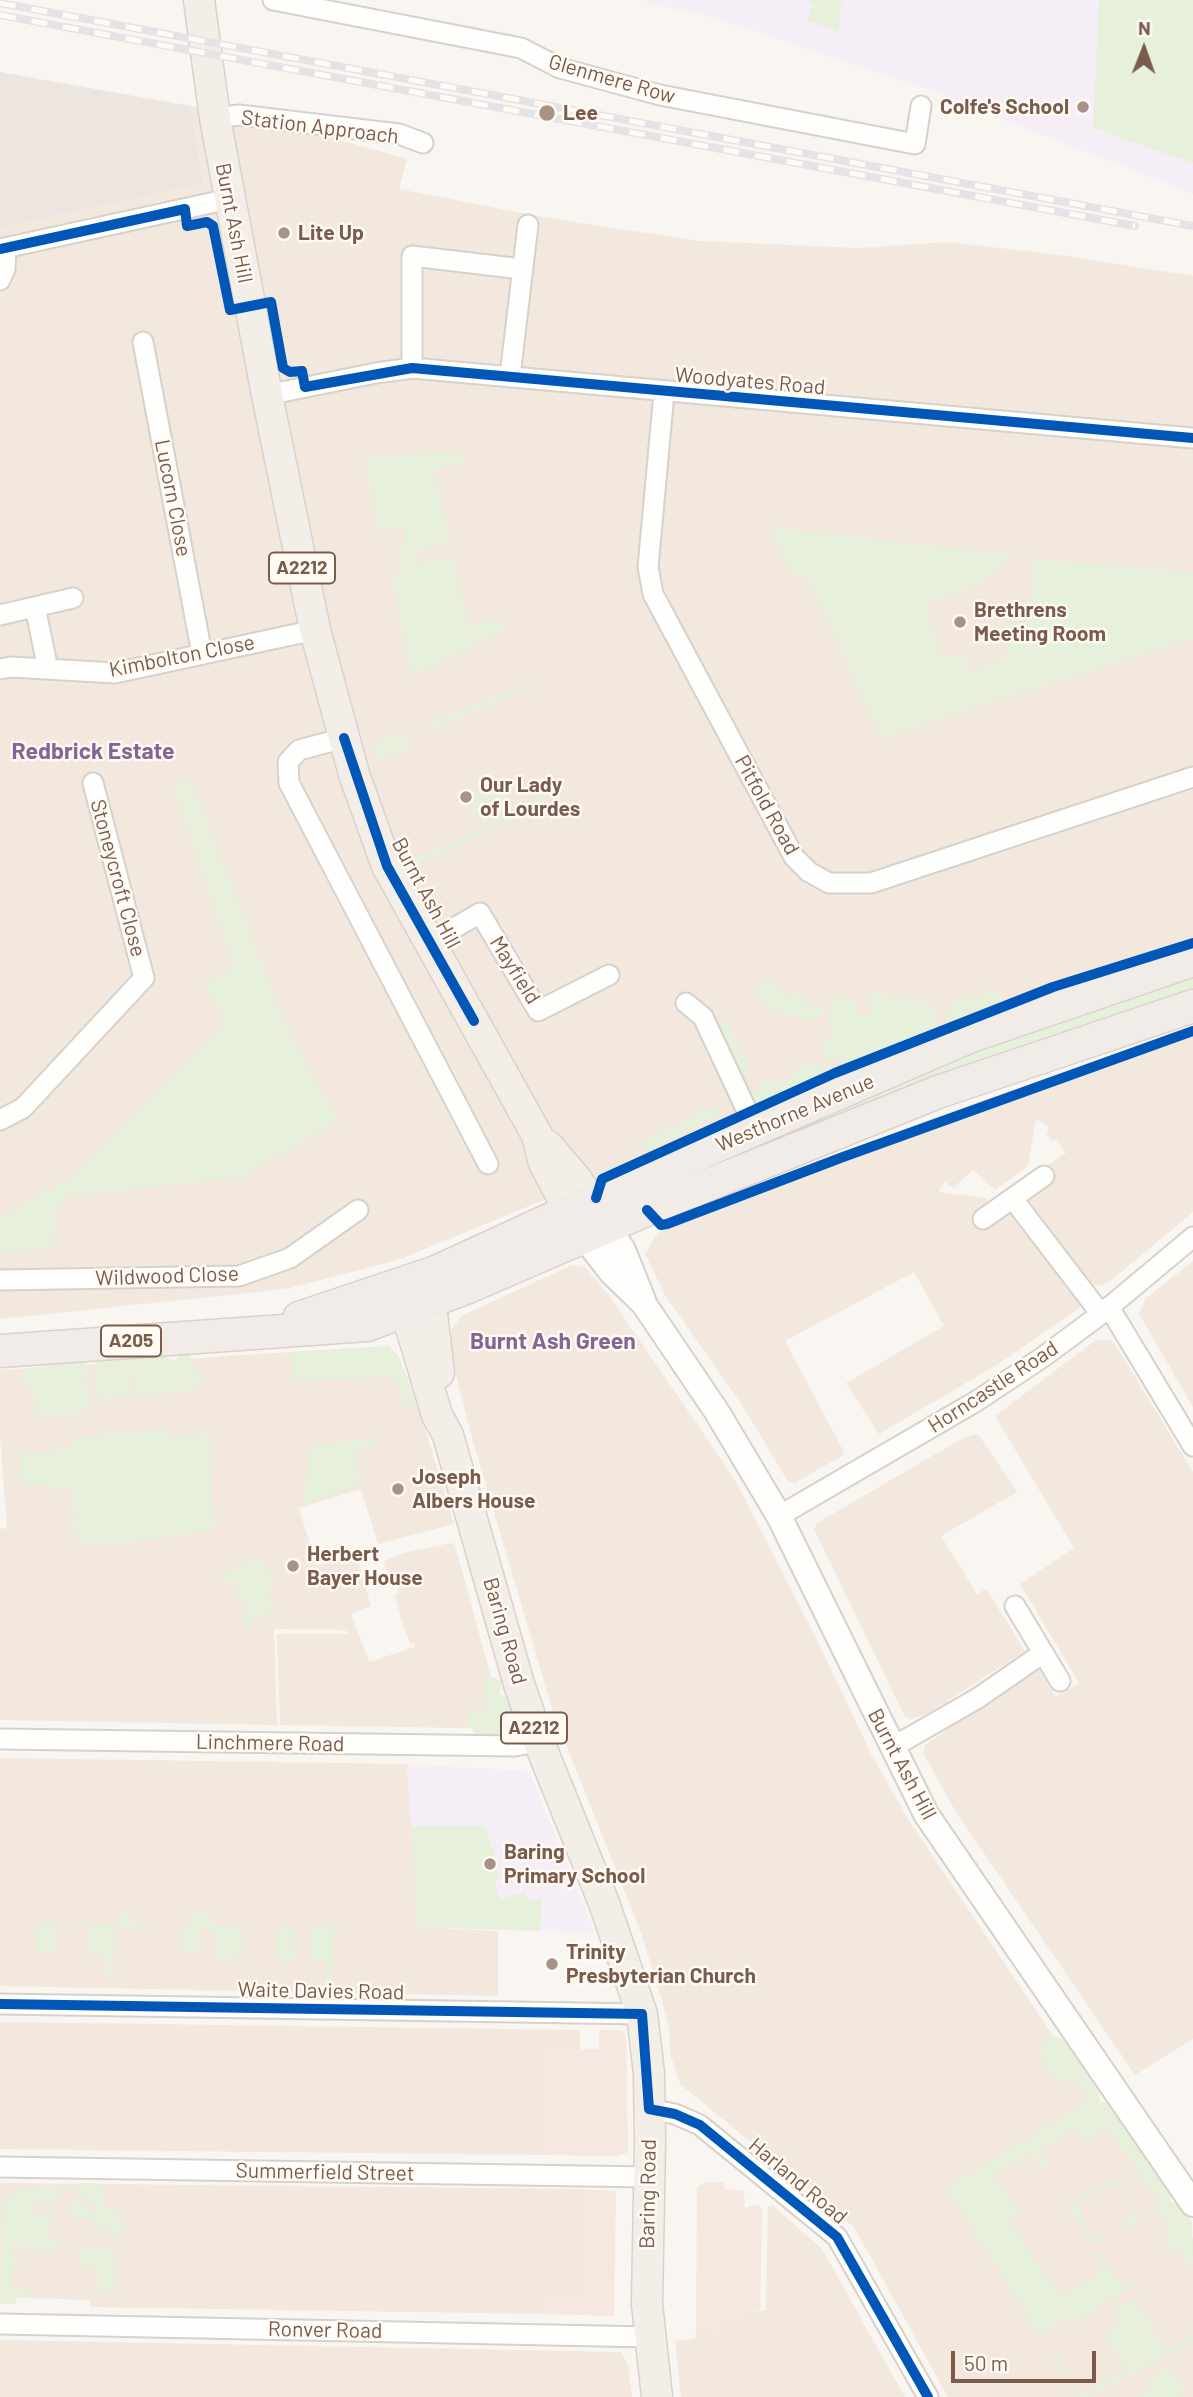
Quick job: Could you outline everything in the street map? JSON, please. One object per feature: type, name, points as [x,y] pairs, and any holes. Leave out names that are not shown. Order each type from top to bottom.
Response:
[{"type":"highway","name":"Westhorne Avenue","points":[[588,1219],[757,1130],[971,1036],[1193,960]]},
{"type":"highway","name":"Westhorne Avenue","points":[[412,1296],[588,1219],[939,1092],[1193,1006]]},
{"type":"highway","name":"A205","points":[[0,1351],[367,1325],[412,1296]]},
{"type":"highway","name":"A205","points":[[262,1331],[412,1296]]},
{"type":"main road","name":"A2212","points":[[199,0],[215,118]]},
{"type":"main road","name":"Burnt Ash Hill","points":[[215,118],[315,630],[344,738],[387,866],[537,1135],[562,1161],[588,1219]]},
{"type":"main road","name":"Baring Road","points":[[412,1296],[424,1373],[443,1425],[539,1742],[604,1903],[642,2014],[649,2109],[647,2269],[650,2336],[657,2397]]},
{"type":"main road","name":"Baring Road","points":[[412,1296],[434,1321],[443,1425]]},
{"type":"main road","name":"Baring Road","points":[[367,1325],[395,1336],[424,1373]]},
{"type":"street","name":"Glenmere Row","points":[[274,0],[521,48],[559,68],[660,94],[915,144],[921,106]]},
{"type":"street","name":"Station Approach","points":[[215,118],[239,115],[359,129],[399,134],[423,143]]},
{"type":"street","points":[[0,280],[5,269],[3,249],[229,199]]},
{"type":"street","points":[[510,376],[528,225]]},
{"type":"street","points":[[412,368],[412,257],[523,269]]},
{"type":"street","name":"Lucorn Close","points":[[143,342],[202,654]]},
{"type":"street","name":"Woodyates Road","points":[[267,395],[412,368],[664,393],[1193,438]]},
{"type":"street","name":"Pitfold Road","points":[[664,393],[649,567],[653,594],[794,858],[809,872],[829,883],[871,883],[1193,778]]},
{"type":"street","points":[[0,615],[73,598]]},
{"type":"street","points":[[35,607],[48,669]]},
{"type":"street","name":"Kimbolton Close","points":[[0,669],[115,673],[315,630]]},
{"type":"street","points":[[344,738],[299,750],[288,762],[289,783],[488,1164]]},
{"type":"street","name":"Stoneycroft Close","points":[[0,1121],[23,1108],[144,978],[93,783]]},
{"type":"street","name":"Mayfield","points":[[430,942],[480,913],[538,1012],[609,975]]},
{"type":"street","points":[[686,1003],[703,1017],[757,1130]]},
{"type":"street","points":[[983,1219],[1044,1176]]},
{"type":"street","points":[[1013,1199],[1105,1311],[1193,1446]]},
{"type":"street","name":"Wildwood Close","points":[[0,1280],[239,1276],[290,1258],[358,1210]]},
{"type":"street","name":"Burnt Ash Hill","points":[[588,1219],[611,1272],[644,1304],[717,1412],[779,1516],[891,1748],[926,1814],[1193,2204]]},
{"type":"street","name":"Horncastle Road","points":[[779,1516],[975,1402],[1105,1311],[1193,1237]]},
{"type":"street","points":[[1015,1606],[1060,1681]]},
{"type":"street","points":[[891,1748],[978,1698],[1043,1653]]},
{"type":"street","name":"Linchmere Road","points":[[0,1739],[516,1746],[539,1742]]},
{"type":"street","name":"Waite Davies Road","points":[[0,2004],[642,2014]]},
{"type":"street","name":"Harland Road","points":[[649,2109],[676,2114],[699,2125],[837,2237],[928,2397]]},
{"type":"street","name":"Summerfield Street","points":[[0,2167],[650,2177]]},
{"type":"street","name":"Ronver Road","points":[[0,2324],[650,2336]]},
{"type":"shaded area","name":"Colfe's School","points":[[646,0],[1193,0],[1193,194],[923,88],[758,32],[696,13],[647,3]]},
{"type":"shaded area","points":[[0,72],[190,106],[203,184],[0,228]]},
{"type":"shaded area","points":[[190,106],[293,127],[407,159],[399,189],[548,218],[699,241],[859,248],[947,242],[1061,255],[1193,276],[1193,944],[969,1025],[398,1260],[286,1289],[0,1319],[0,228],[203,184]]},
{"type":"shaded area","points":[[1193,1029],[1193,1212],[1109,1282],[1102,1286],[1092,1285],[1024,1204],[1028,1178],[1066,1153],[1056,1139],[1053,1141],[1046,1134],[1049,1128],[1036,1118],[1028,1166],[995,1190],[973,1170],[953,1188],[945,1182],[938,1192],[986,1198],[992,1206],[1003,1201],[1085,1304],[1000,1363],[879,1434],[846,1383],[944,1326],[914,1272],[785,1341],[845,1454],[795,1483],[787,1480],[744,1408],[665,1295],[645,1254],[659,1231],[721,1199],[955,1110]]},
{"type":"shaded area","points":[[1193,1261],[1193,1407],[1139,1314],[1145,1299]]},
{"type":"shaded area","points":[[572,1265],[585,1267],[610,1297],[735,1480],[820,1646],[871,1754],[911,1824],[1092,2094],[1193,2238],[1193,2397],[948,2397],[854,2227],[680,2084],[670,2053],[669,2027],[641,1932],[554,1715],[470,1431],[450,1350],[452,1328],[463,1315]]},
{"type":"shaded area","points":[[1096,1340],[1109,1340],[1115,1344],[1193,1472],[1193,2039],[1135,2075],[956,1812],[923,1753],[925,1745],[1033,1668],[1039,1668],[1055,1697],[1079,1683],[1020,1584],[1074,1548],[995,1416]]},
{"type":"shaded area","points":[[389,1346],[399,1357],[421,1415],[454,1524],[378,1544],[361,1489],[299,1508],[316,1565],[356,1554],[371,1606],[351,1614],[369,1662],[415,1647],[414,1643],[410,1644],[401,1619],[395,1595],[399,1593],[395,1580],[390,1580],[383,1561],[403,1553],[451,1543],[455,1545],[500,1710],[477,1725],[465,1728],[280,1725],[277,1634],[348,1634],[345,1630],[274,1629],[277,1725],[0,1720],[0,1529],[7,1528],[0,1437],[0,1370]]},
{"type":"shaded area","points":[[978,1434],[1017,1492],[941,1536],[977,1594],[986,1589],[1025,1651],[927,1714],[911,1719],[905,1717],[814,1529],[817,1523],[965,1437]]},
{"type":"shaded area","points":[[0,1758],[407,1764],[418,1927],[498,1931],[498,1996],[0,1986]]},
{"type":"shaded area","name":"Baring Primary School","points":[[407,1764],[529,1771],[595,1933],[418,1927]]},
{"type":"shaded area","points":[[0,2022],[580,2030],[580,2050],[545,2050],[543,2155],[0,2149]]},
{"type":"shaded area","points":[[599,2030],[621,2030],[626,2035],[628,2152],[619,2156],[543,2155],[545,2050],[599,2049]]},
{"type":"shaded area","points":[[707,2182],[724,2182],[724,2189],[744,2191],[745,2208],[759,2204],[762,2212],[760,2310],[741,2313],[740,2324],[722,2324],[722,2331],[696,2329],[697,2187]]},
{"type":"shaded area","points":[[0,2183],[579,2189],[579,2297],[542,2296],[542,2314],[91,2307],[90,2300],[29,2298],[16,2298],[15,2304],[0,2304]]},
{"type":"shaded area","points":[[579,2189],[616,2191],[614,2316],[542,2314],[542,2296],[579,2296]]},
{"type":"shaded area","points":[[772,2205],[822,2249],[905,2397],[681,2397],[675,2341],[695,2339],[696,2329],[721,2331],[722,2324],[741,2313],[766,2310],[768,2206]]},
{"type":"shaded area","points":[[0,2340],[621,2352],[628,2365],[632,2397],[0,2397]]},
{"type":"green space","points":[[807,0],[849,0],[841,1],[839,32],[807,20],[813,4]]},
{"type":"green space","points":[[1099,0],[1193,0],[1193,163],[1093,128]]},
{"type":"green space","points":[[461,451],[464,464],[434,470],[450,542],[415,551],[419,564],[453,557],[468,625],[500,619],[503,631],[412,675],[391,577],[401,568],[397,549],[406,542],[401,527],[379,530],[364,458]]},
{"type":"green space","points":[[769,527],[1013,555],[977,585],[925,604],[944,658],[965,655],[971,673],[1007,656],[1005,644],[1013,640],[1013,634],[1009,628],[999,630],[1000,626],[1015,621],[1015,635],[1024,645],[1028,644],[1034,559],[1193,573],[1193,638],[881,738],[806,574],[793,576]]},
{"type":"green space","points":[[530,684],[537,686],[437,727],[427,723]]},
{"type":"green space","points":[[405,731],[412,747],[376,760],[371,745]]},
{"type":"green space","points":[[191,780],[286,1026],[338,1121],[240,1177],[69,1196],[55,1209],[53,1246],[0,1254],[0,1218],[73,1177],[226,1024],[205,984],[235,967],[173,786]]},
{"type":"green space","points":[[557,780],[560,784],[512,820],[413,867],[410,861],[509,817]]},
{"type":"green space","points":[[500,783],[508,800],[506,810],[480,824],[468,795]]},
{"type":"green space","points":[[1193,972],[1193,992],[665,1187],[661,1179],[965,1053]]},
{"type":"green space","points":[[767,981],[777,985],[787,998],[797,992],[808,1006],[821,1004],[825,1014],[810,1021],[772,1009],[754,993],[760,982]]},
{"type":"green space","points":[[989,989],[1002,997],[1003,1004],[976,1010],[972,1007],[967,1009],[966,1017],[971,1021],[856,1071],[846,1066],[844,1060],[827,1061],[820,1053],[824,1050],[824,1039],[834,1037],[828,1022],[834,999],[841,996],[851,997],[862,1017],[870,1013],[869,1003],[877,992],[896,998],[905,995],[910,1003],[924,1001],[932,1006],[937,1017],[936,1024],[943,1028],[955,1001],[967,994],[973,1000],[978,1000]]},
{"type":"green space","points":[[727,1020],[749,1069],[739,1074],[713,1025]]},
{"type":"green space","points":[[815,1062],[821,1068],[833,1071],[836,1078],[785,1102],[782,1094],[756,1104],[753,1102],[750,1094],[763,1089],[761,1080],[775,1079],[785,1083],[800,1066],[812,1065]]},
{"type":"green space","points":[[715,1106],[720,1114],[647,1151],[638,1144]]},
{"type":"green space","points":[[389,1346],[399,1357],[418,1406],[402,1407],[401,1390],[391,1376],[293,1382],[292,1352]]},
{"type":"green space","points":[[189,1351],[192,1366],[202,1377],[191,1391],[135,1395],[132,1375],[128,1378],[130,1396],[97,1398],[94,1357],[157,1352],[177,1363],[178,1352]]},
{"type":"green space","points":[[85,1359],[87,1369],[84,1381],[89,1389],[89,1407],[71,1417],[73,1437],[169,1429],[170,1436],[209,1434],[214,1530],[130,1542],[78,1542],[78,1532],[73,1532],[72,1519],[76,1518],[70,1486],[54,1488],[54,1493],[43,1484],[22,1486],[19,1454],[72,1449],[68,1414],[36,1415],[34,1396],[24,1383],[23,1368],[46,1367],[46,1361]]},
{"type":"green space","points":[[373,1439],[376,1444],[355,1450],[359,1484],[310,1501],[309,1505],[303,1507],[311,1445]]},
{"type":"green space","points":[[254,1559],[267,1565],[274,1582],[271,1584],[273,1589],[268,1591],[273,1608],[267,1616],[260,1618],[254,1614],[248,1631],[243,1622],[247,1609],[243,1598],[237,1593],[234,1579],[225,1585],[221,1581],[223,1575]]},
{"type":"green space","points":[[489,1677],[501,1680],[501,1690],[498,1693],[508,1698],[521,1721],[506,1734],[477,1736],[468,1724],[468,1715],[470,1710],[490,1710],[482,1683],[482,1679]]},
{"type":"green space","points":[[411,1826],[484,1826],[500,1869],[497,1871],[500,1878],[494,1881],[501,1899],[525,1892],[528,1902],[542,1898],[540,1931],[418,1927]]},
{"type":"green space","points":[[199,1911],[213,1916],[212,1923],[215,1926],[242,1926],[242,1956],[217,1960],[217,1932],[210,1935],[208,1930],[199,1930],[199,1951],[182,1951],[182,1927],[189,1927],[189,1916]]},
{"type":"green space","points":[[128,1912],[132,1920],[148,1926],[133,1932],[127,1931],[133,1927],[114,1928],[113,1979],[106,1979],[106,1955],[88,1955],[89,1927],[69,1924],[117,1923],[122,1914]]},
{"type":"green space","points":[[37,1923],[54,1923],[54,1952],[37,1952]]},
{"type":"green space","points":[[325,1924],[346,1924],[347,1928],[333,1928],[333,1992],[325,1991],[326,1962],[310,1962],[310,1927],[324,1928]]},
{"type":"green space","points":[[277,1927],[293,1927],[294,1961],[277,1961]]},
{"type":"green space","points":[[1052,2036],[1060,2037],[1086,2066],[1100,2095],[1099,2101],[1106,2103],[1143,2151],[1147,2164],[1169,2190],[1171,2202],[1182,2206],[1192,2222],[1193,2263],[1185,2263],[1181,2248],[1174,2249],[1166,2242],[1168,2226],[1158,2211],[1161,2203],[1110,2132],[1107,2129],[1085,2142],[1075,2127],[1040,2150],[1049,2164],[1041,2169],[1031,2152],[994,2175],[1017,2210],[1010,2222],[1060,2297],[1106,2269],[1095,2253],[1100,2251],[1120,2285],[1128,2284],[1128,2288],[1114,2299],[1103,2300],[1099,2307],[1082,2318],[1075,2321],[1067,2318],[1040,2335],[947,2188],[1088,2102],[1086,2092],[1078,2084],[1072,2081],[1064,2083],[1046,2074],[1043,2054],[1039,2047]]},
{"type":"green space","points":[[1112,2178],[1118,2181],[1141,2218],[1123,2229],[1119,2224],[1137,2213],[1113,2181],[1076,2205],[1086,2221],[1082,2224],[1091,2239],[1098,2235],[1102,2241],[1092,2245],[1069,2210],[1069,2204]]},
{"type":"green space","points":[[79,2183],[97,2183],[101,2188],[104,2208],[115,2210],[120,2223],[128,2228],[121,2238],[116,2238],[107,2228],[95,2227],[93,2217],[78,2220],[73,2216],[70,2212],[72,2202],[86,2203],[93,2213],[97,2213],[94,2203],[75,2192]]},
{"type":"green space","points":[[24,2186],[31,2190],[42,2186],[65,2186],[58,2191],[61,2199],[58,2201],[46,2202],[38,2198],[35,2206],[31,2207],[31,2214],[39,2216],[50,2212],[53,2223],[44,2229],[50,2234],[50,2242],[56,2240],[56,2245],[54,2252],[50,2252],[48,2247],[38,2252],[29,2249],[27,2244],[8,2248],[18,2255],[13,2268],[13,2286],[8,2289],[29,2290],[29,2298],[16,2298],[15,2304],[0,2304],[3,2198],[9,2193],[13,2198],[15,2191]]},
{"type":"green space","points":[[78,2248],[115,2248],[114,2290],[98,2290],[98,2267],[82,2267]]},
{"type":"green space","points":[[1136,2297],[1164,2349],[1170,2349],[1193,2335],[1193,2341],[1090,2397],[1078,2397],[1053,2356],[1056,2354],[1083,2395],[1100,2382],[1127,2370],[1104,2334],[1122,2322],[1114,2309]]},
{"type":"green space","points":[[1171,2366],[1185,2392],[1177,2397],[1139,2397],[1153,2389],[1147,2379]]},
{"type":"railway","points":[[0,3],[1193,226]]},
{"type":"railway","points":[[0,15],[1135,226]]},
{"type":"cycle path","points":[[0,249],[185,209],[187,226],[207,222],[213,226],[230,310],[271,302],[283,368],[290,372],[302,371],[305,387],[412,368],[1193,438]]},
{"type":"cycle path","points":[[344,738],[387,866],[474,1021]]},
{"type":"cycle path","points":[[596,1198],[602,1179],[835,1073],[1053,987],[1193,943]]},
{"type":"cycle path","points":[[647,1210],[661,1225],[667,1224],[843,1157],[1193,1031]]},
{"type":"cycle path","points":[[0,2004],[642,2014],[649,2109],[675,2114],[700,2125],[837,2237],[928,2397]]},
{"type":"place","name":"Colfe's School","points":[[1083,107]]},
{"type":"place","name":"Lee","points":[[547,113]]},
{"type":"place","name":"Lite Up","points":[[284,233]]},
{"type":"place","name":"Brethrens Meeting Room","points":[[960,622]]},
{"type":"place","name":"Our Lady of Lourdes","points":[[466,797]]},
{"type":"place","name":"Joseph Albers House","points":[[398,1489]]},
{"type":"place","name":"Herbert Bayer House","points":[[293,1566]]},
{"type":"place","name":"Baring Primary School","points":[[490,1864]]},
{"type":"place","name":"Trinity Presbyterian Church","points":[[552,1964]]},
{"type":"district","name":"Redbrick Estate","points":[[93,751]]},
{"type":"district","name":"Burnt Ash Green","points":[[553,1341]]}]
